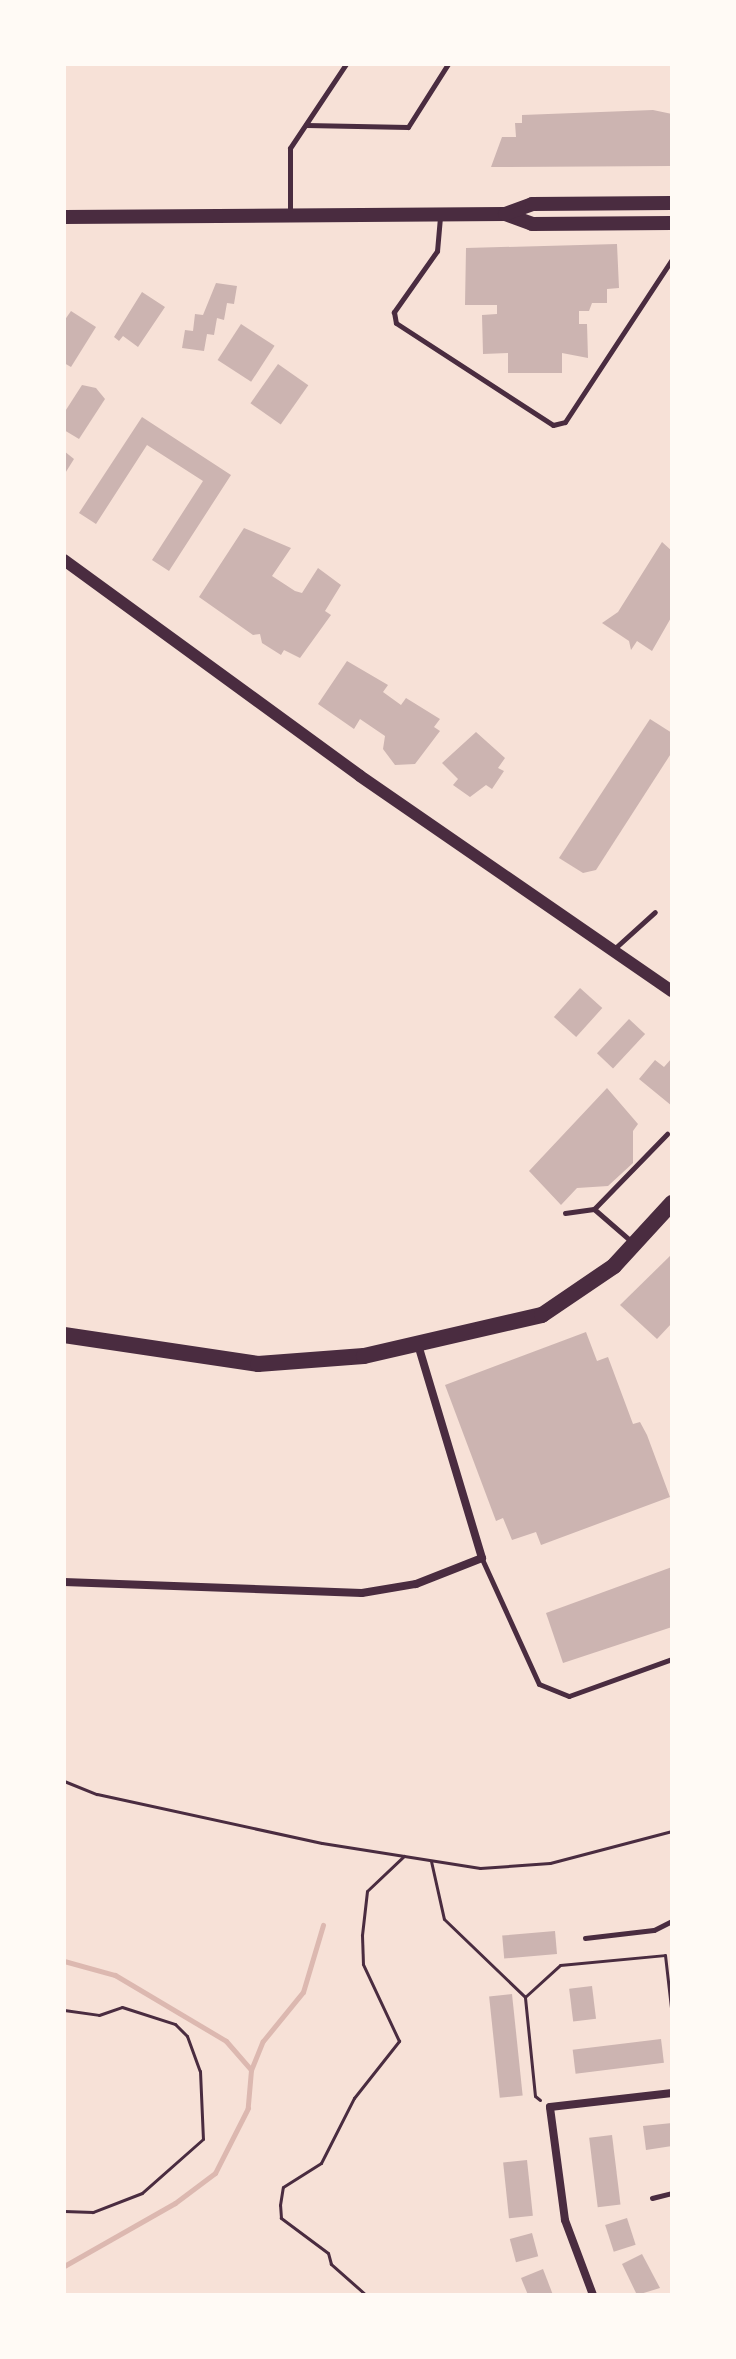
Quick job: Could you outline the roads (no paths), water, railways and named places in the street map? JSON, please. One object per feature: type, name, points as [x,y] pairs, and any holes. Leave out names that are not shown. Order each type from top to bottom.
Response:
[{"type":"main road","points":[[64,217],[505,214],[532,204],[672,203]]},
{"type":"main road","points":[[505,214],[532,224],[672,223]]},
{"type":"main road","points":[[64,1335],[258,1364],[327,1361],[418,1344],[542,1315],[577,1295],[634,1244],[672,1203]]},
{"type":"street","points":[[64,560],[324,751],[672,991]]},
{"type":"street","points":[[64,1582],[362,1593],[416,1584],[482,1558],[418,1344]]},
{"type":"street","points":[[593,2295],[565,2220],[550,2107],[672,2093]]},
{"type":"lane","points":[[289,215],[290,148],[346,64]]},
{"type":"lane","points":[[306,125],[408,127],[448,64]]},
{"type":"lane","points":[[440,214],[437,251],[394,312],[396,323],[553,425],[565,422],[672,259]]},
{"type":"lane","points":[[613,950],[655,912]]},
{"type":"lane","points":[[565,1213],[594,1209],[667,1134]]},
{"type":"lane","points":[[594,1209],[634,1244]]},
{"type":"lane","points":[[482,1558],[539,1684],[569,1696],[672,1659]]},
{"type":"lane","points":[[585,1938],[654,1930],[672,1921]]},
{"type":"lane","points":[[652,2198],[672,2193]]},
{"type":"waterway","points":[[251,2070],[263,2041],[303,1992],[323,1925]]},
{"type":"waterway","points":[[64,1961],[115,1975],[226,2041],[251,2070],[248,2108],[215,2173],[175,2203],[64,2266]]}]
